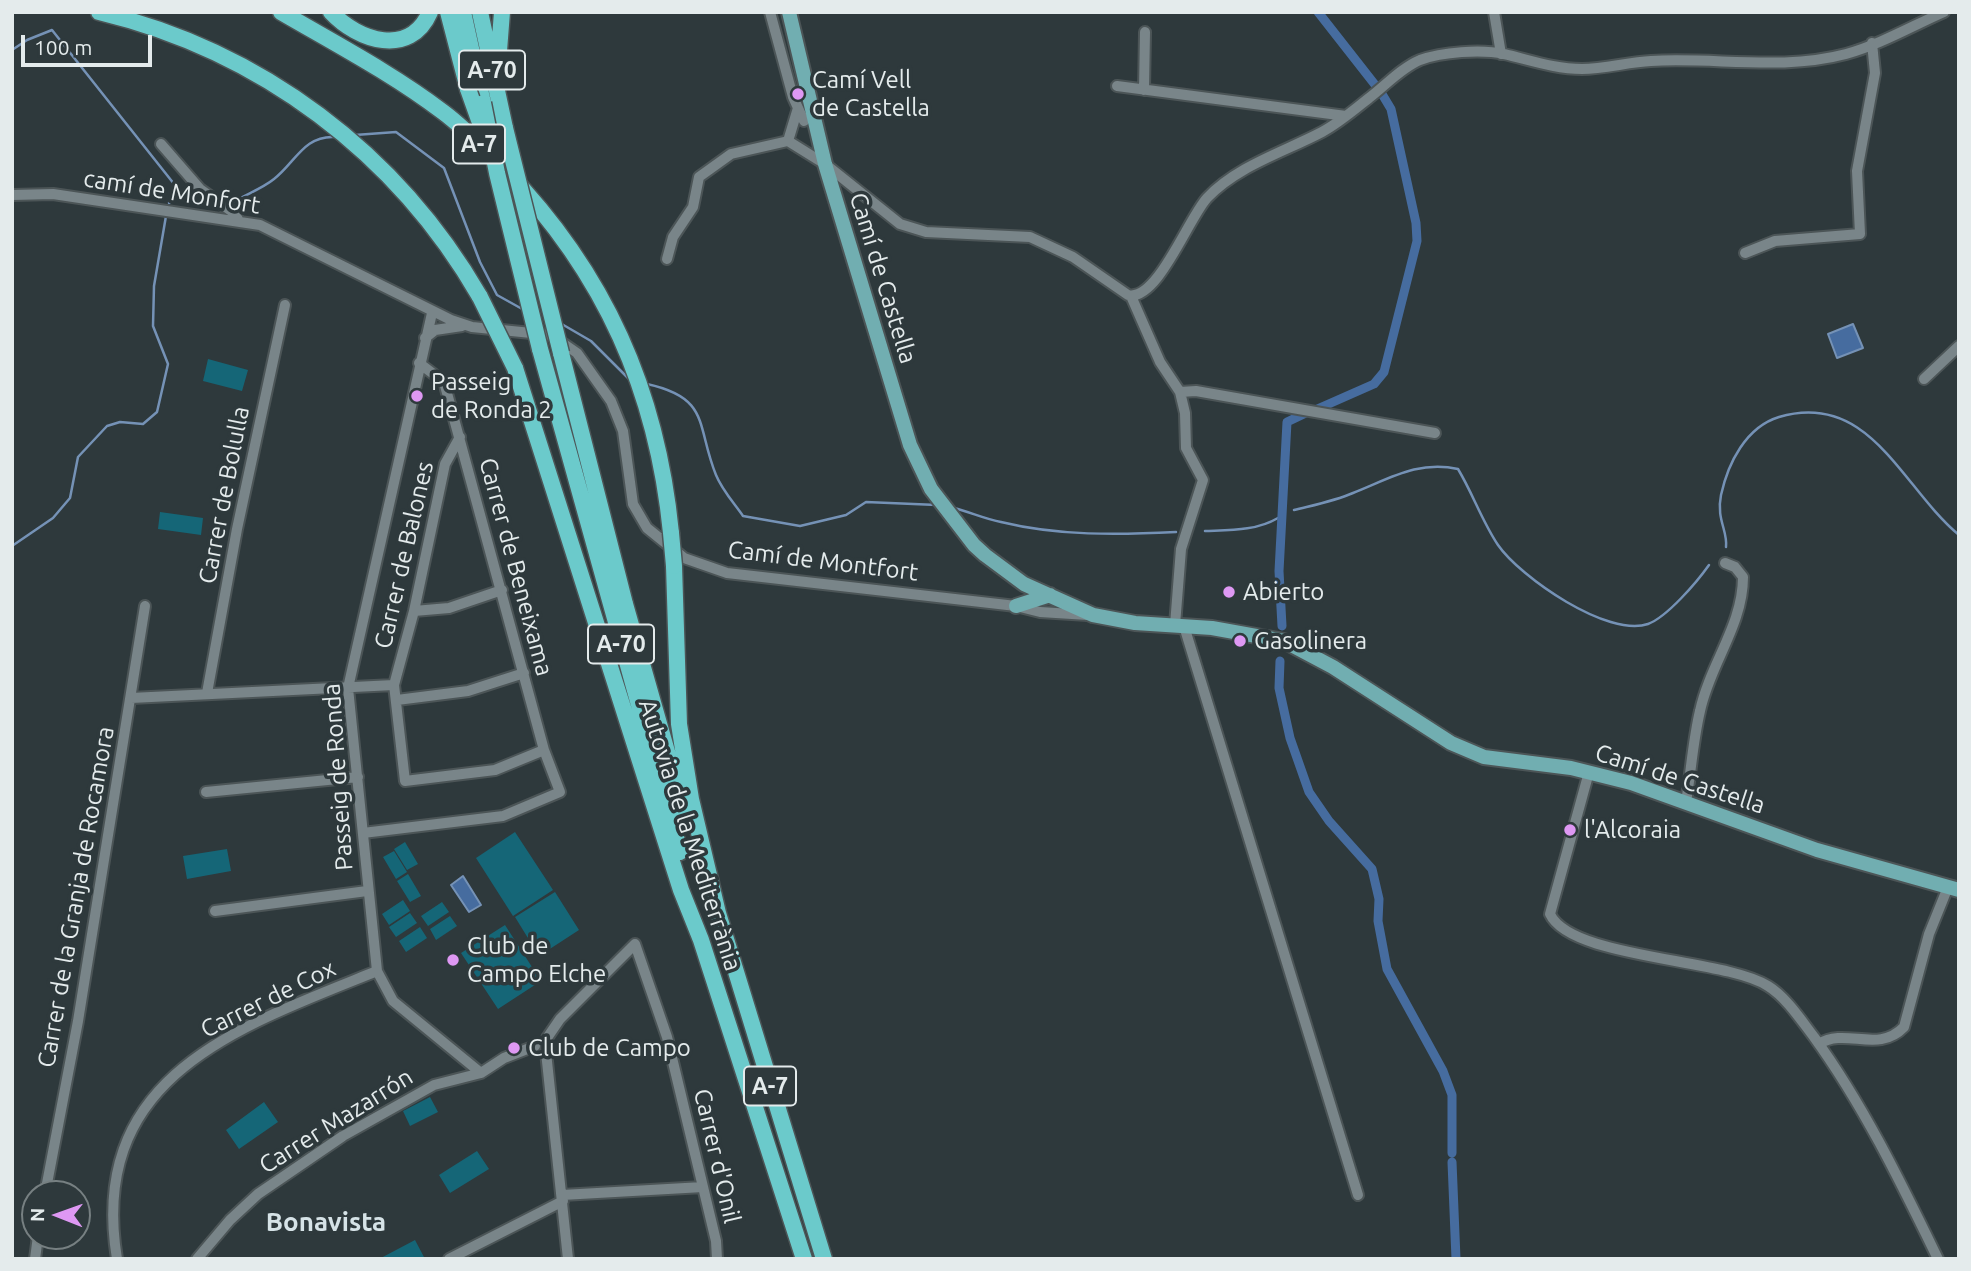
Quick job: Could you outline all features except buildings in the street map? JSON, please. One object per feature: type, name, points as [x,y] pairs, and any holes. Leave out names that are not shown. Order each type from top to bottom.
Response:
[{"type":"highway","name":"Autovia de la Mediterrània","points":[[99,12],[169,32],[206,47],[268,80],[327,121],[359,147],[415,203],[442,237],[480,297],[515,368],[681,890],[701,940],[804,1259]]},
{"type":"highway","name":"Autovia de la Mediterrània","points":[[281,12],[381,69],[444,112],[472,136],[553,222],[596,288],[621,335],[652,422],[667,487],[674,566],[679,724],[691,799],[718,913],[824,1259]]},
{"type":"highway","points":[[331,12],[365,37],[392,41],[417,31],[430,12]]},
{"type":"highway","points":[[448,12],[468,89],[496,173]]},
{"type":"highway","name":"A-70","points":[[463,12],[491,98],[505,128],[633,631],[704,880],[718,913]]},
{"type":"highway","name":"A-70","points":[[480,12],[491,98],[496,173],[540,349],[689,883],[701,940]]},
{"type":"highway","points":[[491,98],[502,12]]},
{"type":"main road","name":"Camí de Castella","points":[[790,14],[825,164],[910,445],[931,489],[952,519],[985,555],[1024,584],[1045,595],[1097,612],[1147,617],[1174,625],[1246,633],[1284,641],[1333,667],[1451,743],[1484,757],[1589,772],[1686,802],[1817,850],[1953,888]]},
{"type":"main road","name":"Camí de Castella","points":[[968,536],[1008,564],[1097,612]]},
{"type":"main road","points":[[1008,564],[1045,595]]},
{"type":"main road","points":[[1016,606],[1045,595]]},
{"type":"main road","points":[[1040,612],[1045,595]]},
{"type":"street","points":[[769,12],[804,121]]},
{"type":"street","points":[[1494,12],[1501,54]]},
{"type":"street","points":[[1131,296],[1146,292],[1166,266],[1190,220],[1209,196],[1254,165],[1323,132],[1420,60],[1476,53],[1501,54],[1558,68],[1583,69],[1650,61],[1785,62],[1824,59],[1849,54],[1944,12]]},
{"type":"street","points":[[1144,90],[1145,32]]},
{"type":"street","points":[[1745,253],[1775,241],[1860,234],[1857,171],[1875,73],[1871,43]]},
{"type":"street","points":[[1117,86],[1346,116]]},
{"type":"street","points":[[788,141],[798,108]]},
{"type":"street","points":[[667,260],[673,237],[693,207],[699,177],[732,154],[788,141],[825,164],[900,224],[926,232],[1031,237],[1073,257],[1131,296],[1160,362],[1180,392],[1185,413],[1183,438],[1203,480],[1181,549],[1174,625],[1359,1195]]},
{"type":"street","points":[[161,144],[200,189],[234,213],[239,221]]},
{"type":"street","name":"camí de Monfort","points":[[12,195],[53,194],[260,225],[432,313]]},
{"type":"street","name":"Carrer de Bolulla","points":[[207,694],[237,529],[285,305]]},
{"type":"street","name":"Camí de Montfort","points":[[432,313],[472,327],[551,335],[577,353],[611,401],[623,431],[633,504],[647,528],[684,558],[727,573],[1016,606],[1040,612],[1097,612]]},
{"type":"street","name":"Passeig de Ronda","points":[[432,313],[348,688],[377,971],[393,1001],[481,1073]]},
{"type":"street","points":[[425,338],[435,330],[453,326],[472,327]]},
{"type":"street","points":[[1924,379],[1959,346]]},
{"type":"street","name":"Carrer de Beneixama","points":[[363,833],[503,816],[560,792],[544,750],[444,382],[419,363]]},
{"type":"street","points":[[1180,392],[1221,395],[1435,433]]},
{"type":"street","name":"Carrer de Balones","points":[[460,437],[445,464],[414,611],[394,685],[405,781],[495,770],[544,750]]},
{"type":"street","points":[[1686,802],[1700,711],[1712,671],[1740,610],[1743,577],[1735,567],[1726,563]]},
{"type":"street","points":[[1016,606],[1021,600],[1024,584]]},
{"type":"street","points":[[414,611],[449,608],[502,590]]},
{"type":"street","name":"Carrer de la Granja de Rocamora","points":[[48,1180],[78,1021],[145,606]]},
{"type":"street","points":[[397,700],[468,691],[524,673]]},
{"type":"street","name":"Carrer de Balones","points":[[131,698],[394,685]]},
{"type":"street","points":[[1589,772],[1550,914],[1554,923],[1599,943],[1701,967],[1746,974],[1770,987],[1801,1019],[1860,1103],[1938,1259]]},
{"type":"street","points":[[206,792],[358,777]]},
{"type":"street","points":[[1819,1044],[1831,1037],[1876,1042],[1897,1035],[1904,1027],[1929,934],[1953,888]]},
{"type":"street","points":[[215,911],[367,891]]},
{"type":"street","name":"Carrer d'Onil","points":[[541,1049],[551,1045],[547,1038],[560,1019],[635,944],[667,1037],[703,1187],[717,1259]]},
{"type":"street","name":"Carrer de Cox","points":[[117,1259],[113,1191],[122,1150],[139,1116],[165,1081],[214,1044],[377,971]]},
{"type":"street","points":[[481,1073],[504,1058],[541,1049],[568,1259]]},
{"type":"street","name":"Carrer Mazarrón","points":[[197,1259],[240,1211],[296,1166],[342,1136],[434,1085],[481,1073]]},
{"type":"street","points":[[449,1259],[562,1198],[703,1187]]},
{"type":"shaded area","points":[[1853,324],[1863,348],[1837,358],[1828,334]]},
{"type":"shaded area","points":[[208,359],[248,370],[242,391],[203,381]]},
{"type":"shaded area","points":[[160,512],[203,518],[201,535],[158,529]]},
{"type":"shaded area","points":[[515,832],[553,890],[513,916],[476,858]]},
{"type":"shaded area","points":[[405,842],[418,864],[407,870],[394,849]]},
{"type":"shaded area","points":[[227,849],[231,871],[187,879],[183,856]]},
{"type":"shaded area","points":[[394,851],[407,872],[396,879],[383,857]]},
{"type":"shaded area","points":[[408,874],[421,896],[410,902],[397,881]]},
{"type":"shaded area","points":[[463,876],[481,905],[469,912],[451,885]]},
{"type":"shaded area","points":[[555,892],[579,930],[539,956],[515,917]]},
{"type":"shaded area","points":[[403,900],[410,911],[389,925],[382,914]]},
{"type":"shaded area","points":[[442,902],[449,912],[428,926],[421,916]]},
{"type":"shaded area","points":[[410,913],[417,923],[396,937],[389,927]]},
{"type":"shaded area","points":[[450,916],[457,926],[436,940],[430,929]]},
{"type":"shaded area","points":[[505,925],[541,981],[498,1009],[461,953]]},
{"type":"shaded area","points":[[420,927],[427,938],[406,952],[399,941]]},
{"type":"shaded area","points":[[430,1097],[438,1112],[410,1126],[403,1111]]},
{"type":"shaded area","points":[[264,1102],[278,1122],[239,1149],[226,1130]]},
{"type":"shaded area","points":[[477,1151],[489,1169],[450,1193],[439,1175]]},
{"type":"shaded area","points":[[415,1240],[425,1259],[379,1259]]},
{"type":"waterway","points":[[1318,12],[1376,86]]},
{"type":"waterway","points":[[12,50],[27,40],[52,30],[182,194],[189,191]]},
{"type":"waterway","points":[[1315,410],[1374,384],[1384,372],[1417,241],[1416,223],[1391,109],[1382,94]]},
{"type":"waterway","points":[[355,135],[396,132],[444,168],[480,262],[497,295],[524,310]]},
{"type":"waterway","points":[[235,201],[274,179],[315,140],[335,137]]},
{"type":"waterway","points":[[169,203],[181,194]]},
{"type":"waterway","points":[[12,546],[53,518],[70,498],[78,457],[107,426],[120,422],[143,424],[157,412],[168,364],[153,326],[154,286],[166,216]]},
{"type":"waterway","points":[[560,323],[591,341],[630,380]]},
{"type":"waterway","points":[[647,384],[668,390],[692,406],[698,416],[719,481],[743,516],[800,526],[846,515],[866,502],[937,505]]},
{"type":"waterway","points":[[1282,626],[1279,571],[1287,422],[1308,412]]},
{"type":"waterway","points":[[1726,547],[1720,511],[1721,495],[1728,471],[1740,448],[1767,422],[1779,417],[1811,412],[1838,417],[1861,430],[1882,448],[1959,535]]},
{"type":"waterway","points":[[1294,510],[1339,498],[1404,472],[1430,467],[1458,469],[1498,545],[1525,573],[1566,602],[1589,614],[1631,626],[1648,624],[1664,614],[1709,565]]},
{"type":"waterway","points":[[954,508],[995,521],[1044,530],[1110,534],[1176,532]]},
{"type":"waterway","points":[[1205,531],[1252,528],[1278,518]]},
{"type":"waterway","points":[[1280,661],[1279,688],[1290,738],[1309,792],[1329,821],[1372,869],[1379,899],[1378,921],[1387,969],[1443,1071],[1452,1095],[1452,1153]]},
{"type":"waterway","points":[[1452,1162],[1456,1259]]},
{"type":"place","name":"Camí Vell de Castella","points":[[798,94]]},
{"type":"place","name":"Passeig de Ronda 2","points":[[417,396]]},
{"type":"place","name":"Abierto","points":[[1229,592]]},
{"type":"place","name":"Gasolinera","points":[[1240,641]]},
{"type":"place","name":"l'Alcoraia","points":[[1570,830]]},
{"type":"place","name":"Club de Campo Elche","points":[[453,960]]},
{"type":"place","name":"Club de Campo","points":[[514,1048]]},
{"type":"district","name":"Bonavista","points":[[326,1222]]}]
